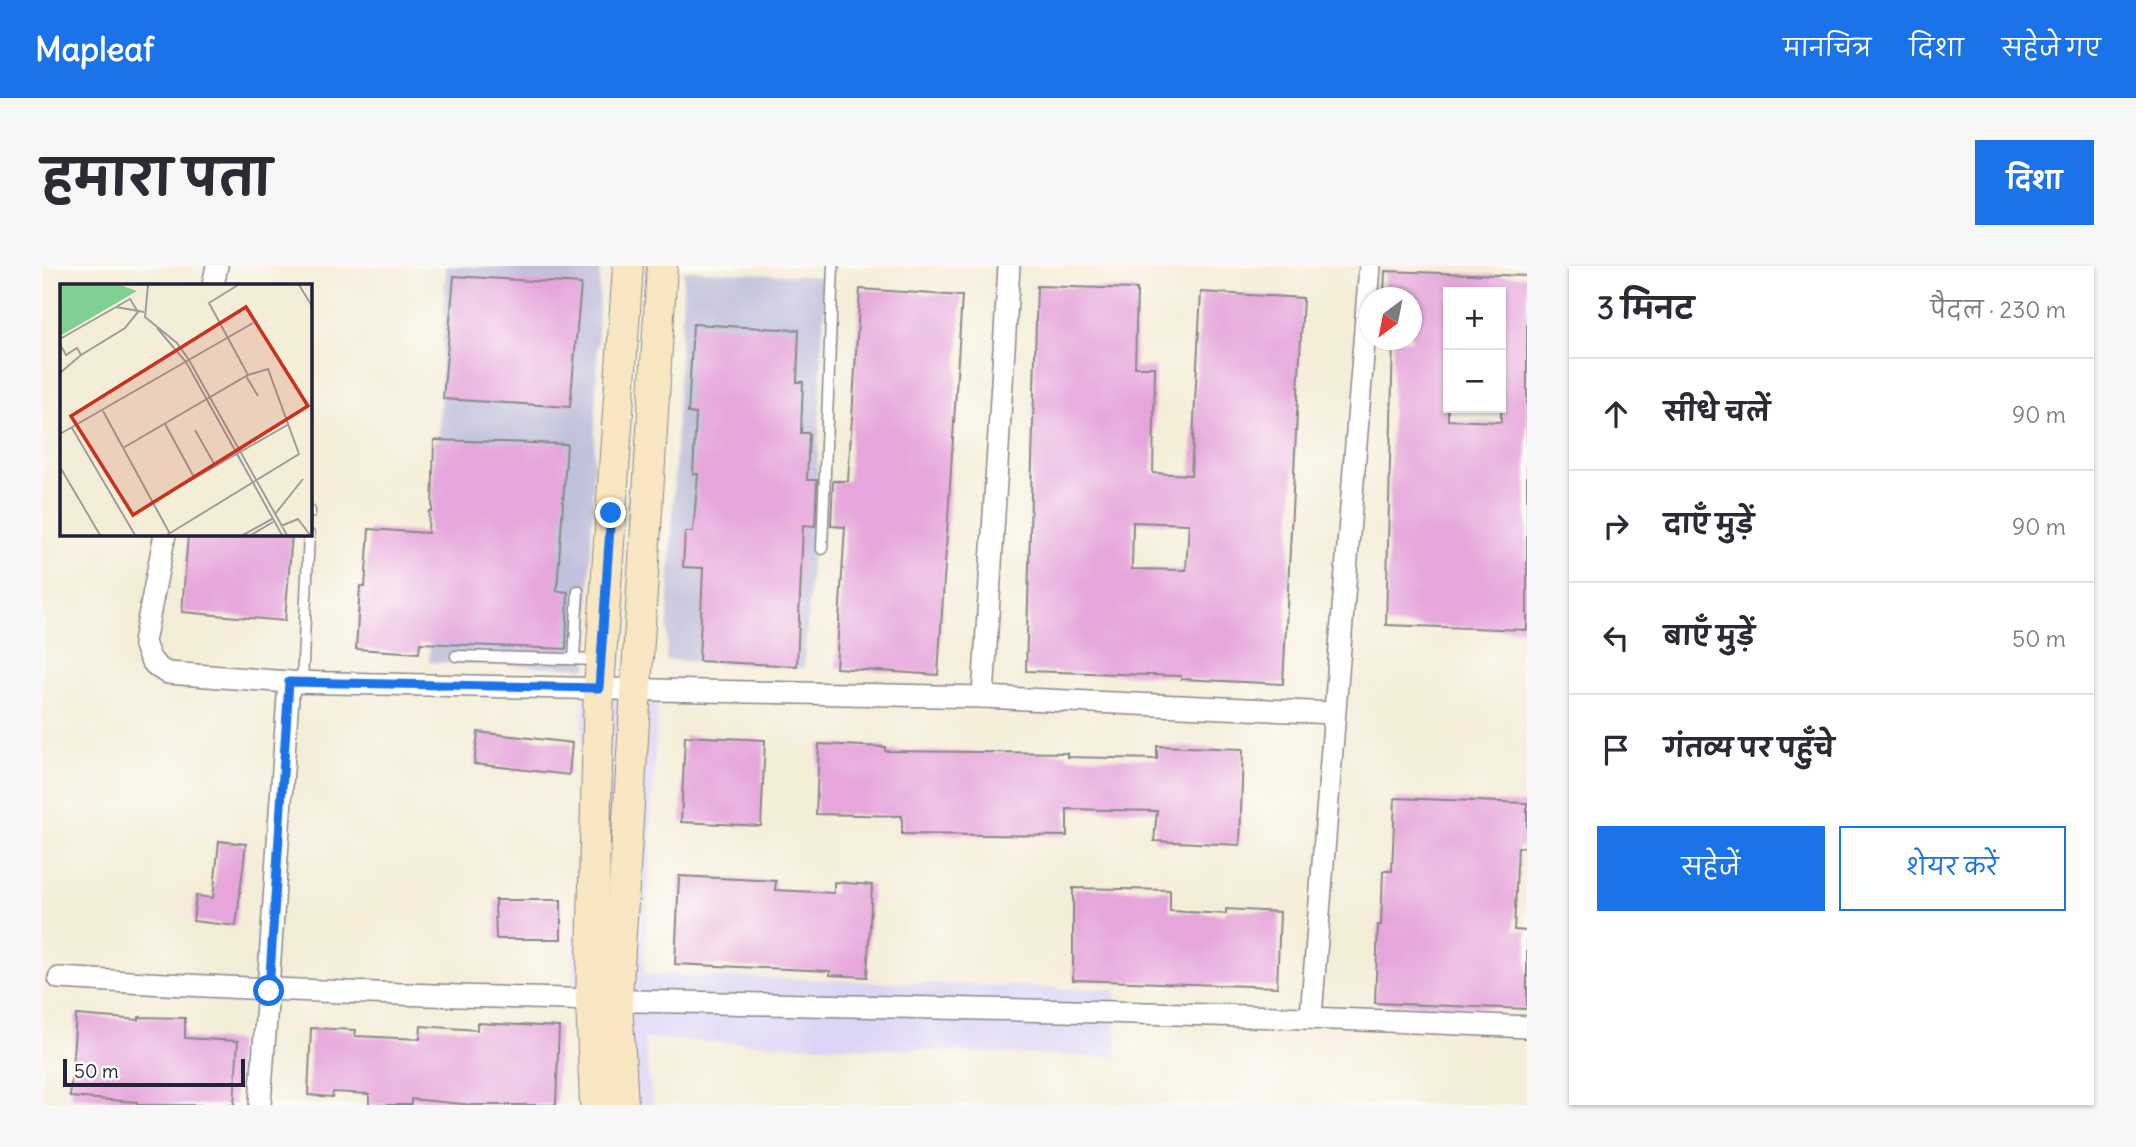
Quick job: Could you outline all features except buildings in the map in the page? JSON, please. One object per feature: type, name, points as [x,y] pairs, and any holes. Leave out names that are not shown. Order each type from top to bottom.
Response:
[{"type":"street","points":[[213,284],[217,266]]},
{"type":"street","points":[[623,1105],[604,999],[591,669],[628,266]]},
{"type":"street","points":[[595,1105],[637,687],[662,266]]},
{"type":"street","points":[[984,697],[1009,266]]},
{"type":"street","points":[[1311,1016],[1370,266],[1357,266]]},
{"type":"street","points":[[165,536],[145,642],[148,658],[157,668],[168,673],[296,682],[591,669],[637,687],[984,697],[1333,713]]},
{"type":"street","points":[[260,1105],[296,682]]},
{"type":"street","points":[[59,978],[269,991],[1311,1016],[1527,1027]]},
{"type":"lane","points":[[822,549],[833,266]]},
{"type":"lane","points":[[296,682],[309,536]]},
{"type":"lane","points":[[456,656],[591,669],[578,591]]},
{"type":"shaded area","points":[[446,266],[600,270],[587,668],[429,662]]},
{"type":"shaded area","points":[[684,270],[825,277],[817,477],[804,668],[666,660]]},
{"type":"shaded area","points":[[584,693],[658,696],[644,974],[1115,990],[1117,1058],[644,1039],[653,1105],[584,1105],[575,1040],[573,961]]},
{"type":"route","points":[[269,991],[289,682],[599,688],[611,513]]}]
